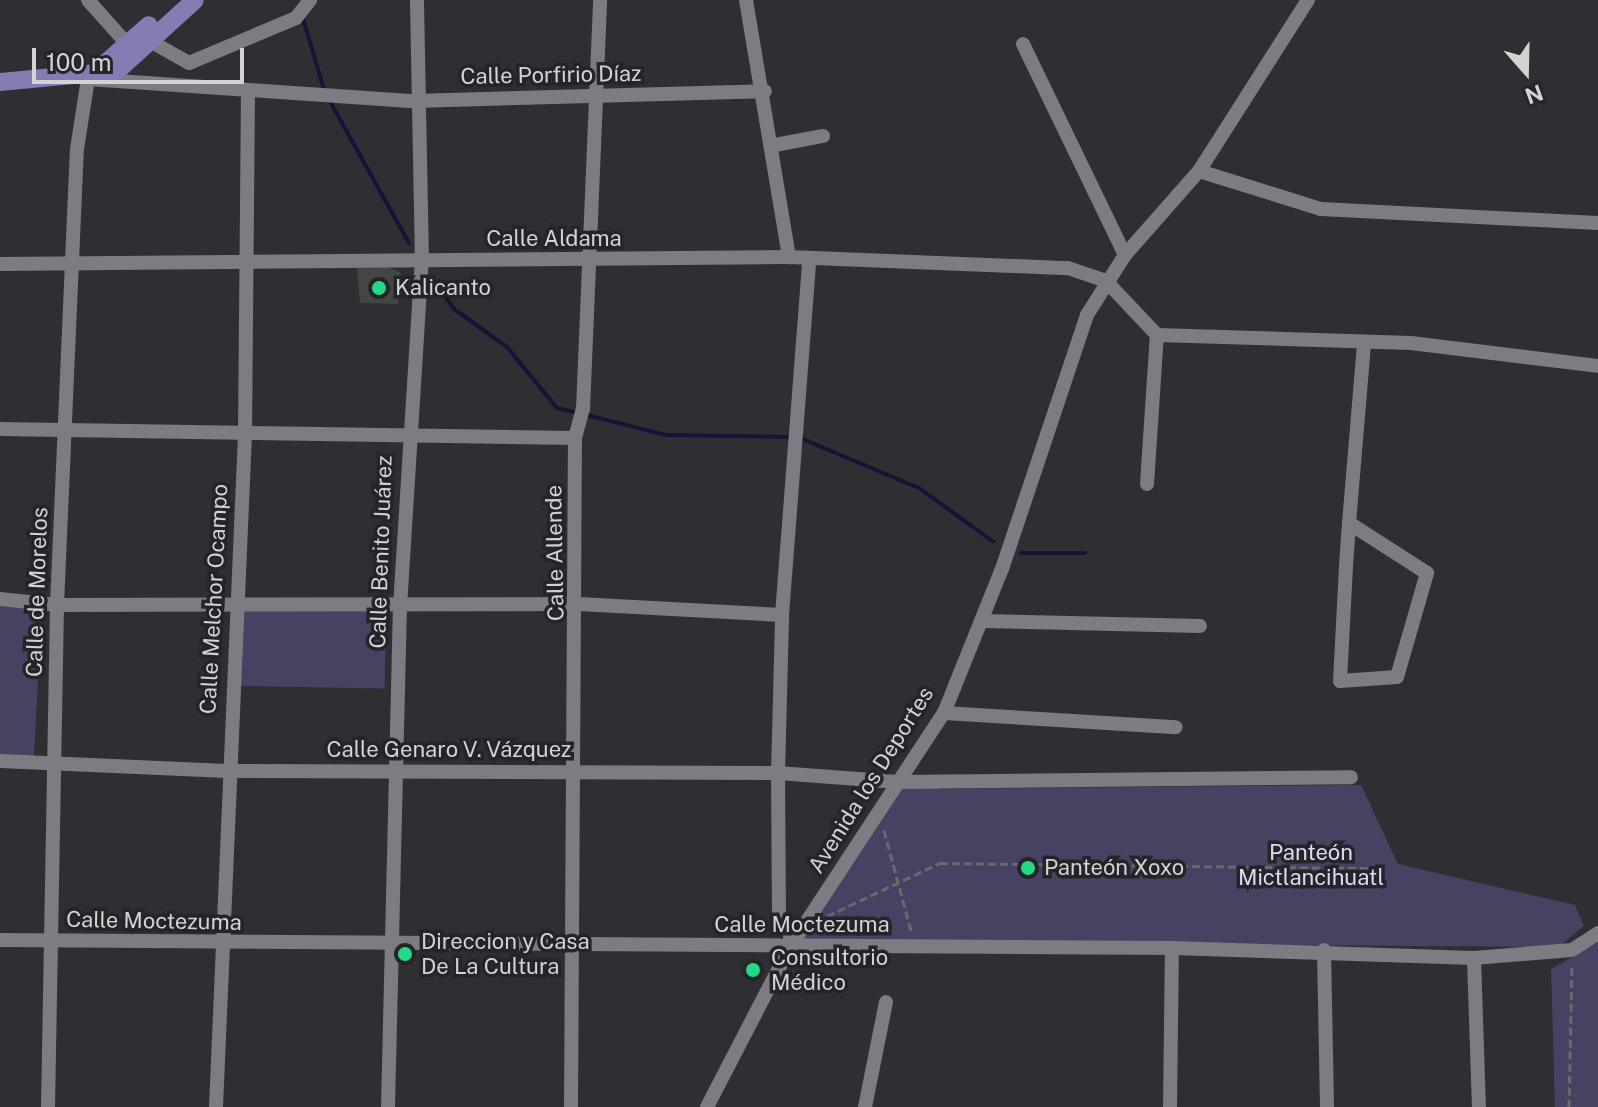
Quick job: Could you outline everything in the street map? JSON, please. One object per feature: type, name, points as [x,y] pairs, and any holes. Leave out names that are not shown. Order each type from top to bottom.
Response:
[{"type":"main road","points":[[88,79],[176,0]]},
{"type":"main road","points":[[0,82],[88,79],[117,71],[195,0]]},
{"type":"street","points":[[88,0],[127,44]]},
{"type":"street","points":[[150,41],[189,63],[296,18],[310,0]]},
{"type":"street","name":"Calle Benito Juárez","points":[[388,1107],[396,945],[400,607],[408,431],[422,262],[413,101],[417,0]]},
{"type":"street","name":"Calle Allende","points":[[571,1107],[570,948],[579,604],[577,432],[583,409],[600,0]]},
{"type":"street","points":[[746,0],[775,145],[789,257]]},
{"type":"street","name":"Avenida los Deportes","points":[[707,1107],[792,945],[944,713],[981,621],[1087,315],[1125,255],[1199,171],[1308,0]]},
{"type":"street","points":[[1023,44],[1125,255]]},
{"type":"street","points":[[88,79],[248,93]]},
{"type":"street","name":"Calle de Morelos","points":[[48,1107],[57,605],[72,265],[88,79]]},
{"type":"street","name":"Calle Porfirio Díaz","points":[[248,93],[338,93],[413,101],[595,100],[765,91]]},
{"type":"street","name":"Calle Melchor Ocampo","points":[[216,1107],[225,945],[227,771],[245,434],[248,93]]},
{"type":"street","points":[[775,145],[823,136]]},
{"type":"street","points":[[1199,171],[1321,209],[1598,223]]},
{"type":"street","name":"Calle Aldama","points":[[0,264],[589,262],[789,257],[809,261],[1068,268],[1106,281]]},
{"type":"street","points":[[792,945],[779,916],[778,773],[782,615],[809,261]]},
{"type":"street","points":[[1106,281],[1157,335],[1364,345],[1411,343],[1598,366]]},
{"type":"street","points":[[1147,484],[1157,335]]},
{"type":"street","points":[[1349,523],[1427,573],[1397,677],[1340,681],[1349,523],[1364,345]]},
{"type":"street","points":[[0,429],[245,434],[577,432]]},
{"type":"street","points":[[0,599],[57,605],[400,607],[579,604],[782,615]]},
{"type":"street","points":[[981,621],[1200,626]]},
{"type":"street","points":[[944,713],[1176,727]]},
{"type":"street","name":"Calle Genaro V. Vázquez","points":[[0,761],[227,771],[778,773],[898,782],[1351,777]]},
{"type":"street","name":"Calle Moctezuma","points":[[0,940],[570,948],[792,945],[1172,948],[1324,950],[1474,958],[1572,950],[1598,933]]},
{"type":"street","points":[[1170,1107],[1172,948]]},
{"type":"street","points":[[1324,950],[1327,1107]]},
{"type":"street","points":[[1474,958],[1479,1107]]},
{"type":"street","points":[[865,1107],[886,1002]]},
{"type":"path","points":[[879,811],[915,947]]},
{"type":"path","points":[[803,928],[940,863],[1375,868]]},
{"type":"path","points":[[1569,1107],[1572,950]]},
{"type":"green space","points":[[0,602],[42,604],[34,758],[0,756]]},
{"type":"green space","points":[[240,609],[386,612],[385,689],[239,686]]},
{"type":"green space","name":"Panteón Mictlancihuatl","points":[[898,782],[942,789],[1361,785],[1398,864],[1575,905],[1584,926],[1558,947],[794,942]]},
{"type":"green space","points":[[1598,942],[1598,1107],[1555,1107],[1551,969]]},
{"type":"building","name":"Kalicanto","points":[[389,267],[401,273],[398,304],[360,303],[357,268]]},
{"type":"waterway","points":[[303,18],[324,90]]},
{"type":"waterway","points":[[328,98],[409,243]]},
{"type":"waterway","points":[[438,286],[454,309],[507,347],[557,408],[578,413]]},
{"type":"waterway","points":[[587,415],[666,435],[791,437]]},
{"type":"waterway","points":[[800,438],[919,488],[994,542]]},
{"type":"waterway","points":[[1021,553],[1085,553]]},
{"type":"place","name":"Kalicanto","points":[[379,288]]},
{"type":"place","name":"Panteón Xoxo","points":[[1028,868]]},
{"type":"place","name":"Direccion y Casa De La Cultura","points":[[405,954]]},
{"type":"place","name":"Consultorio Médico","points":[[753,970]]}]
